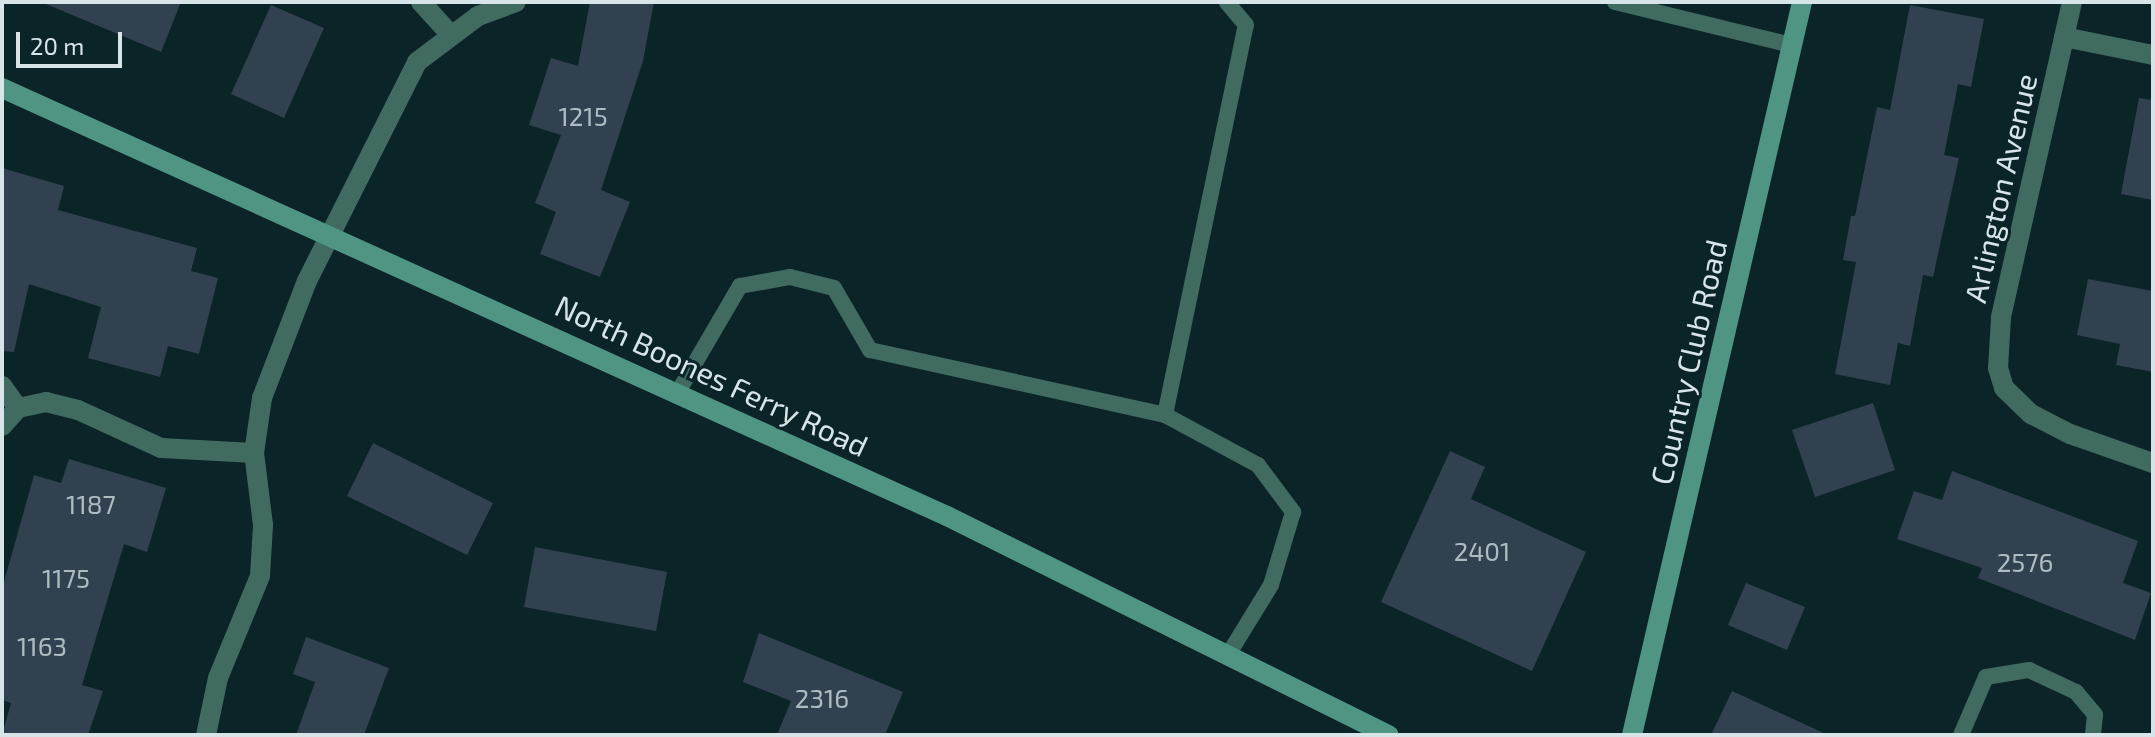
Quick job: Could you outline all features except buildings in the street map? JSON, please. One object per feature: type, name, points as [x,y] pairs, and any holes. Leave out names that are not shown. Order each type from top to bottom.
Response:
[{"type":"main road","name":"Country Club Road","points":[[1632,735],[1802,2]]},
{"type":"main road","name":"North Boones Ferry Road","points":[[2,88],[947,516],[1389,735]]},
{"type":"street","points":[[421,2],[450,34]]},
{"type":"street","points":[[206,735],[218,678],[260,576],[263,525],[254,453],[269,375],[329,236],[408,75],[417,62],[477,9],[516,2]]},
{"type":"street","name":"Arlington Avenue","points":[[2072,2],[2001,318],[1997,348],[2004,388],[2031,414],[2070,434],[2153,463]]},
{"type":"street","points":[[2064,37],[2153,55]]},
{"type":"street","points":[[2,386],[18,408]]},
{"type":"street","points":[[2,426],[18,408],[32,402],[62,405],[161,448],[254,453]]},
{"type":"lane","points":[[1165,415],[1246,25],[1227,2]]},
{"type":"lane","points":[[1615,2],[1792,45]]},
{"type":"lane","points":[[678,392],[740,286],[790,277],[834,288],[870,350],[1165,415],[1258,465],[1293,512],[1271,585],[1228,655]]},
{"type":"lane","points":[[1961,735],[1986,677],[2029,670],[2076,692],[2095,715],[2093,735]]}]
